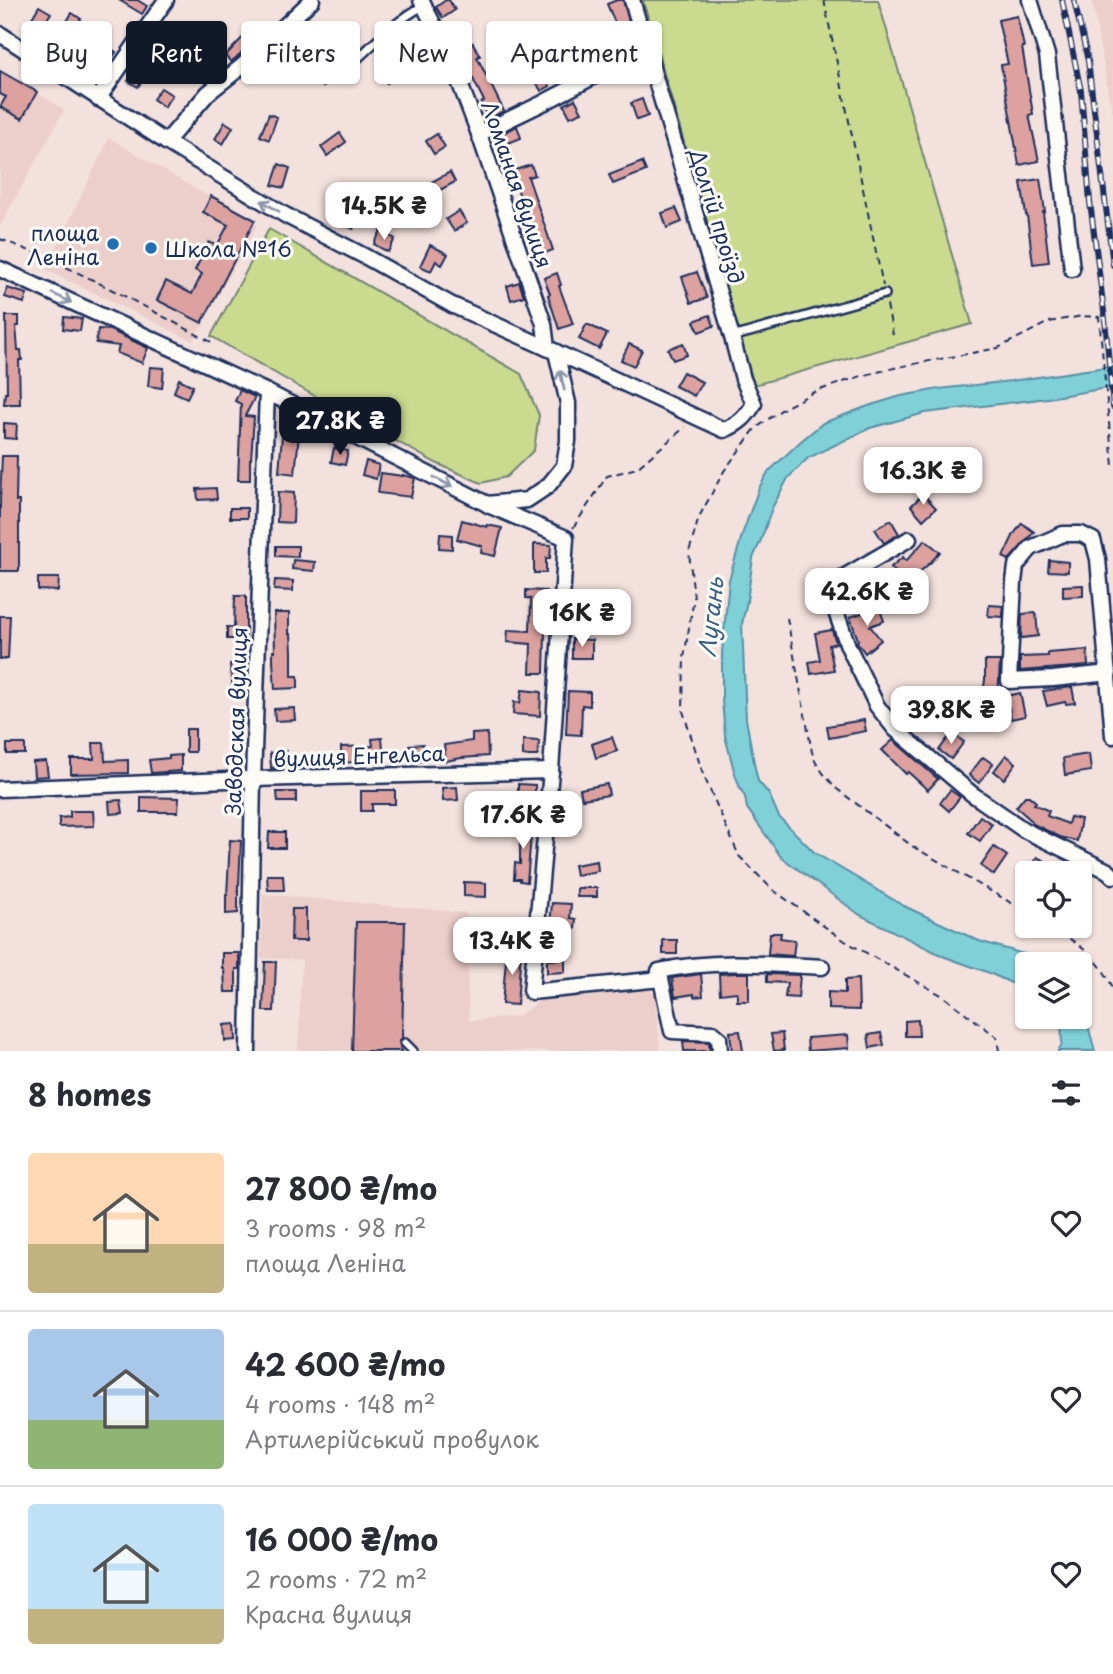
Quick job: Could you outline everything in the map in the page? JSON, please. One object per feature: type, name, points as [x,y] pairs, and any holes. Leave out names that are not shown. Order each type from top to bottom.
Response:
[{"type":"street","points":[[98,99],[166,0]]},
{"type":"street","points":[[166,142],[208,93],[241,67],[312,0]]},
{"type":"street","name":"Долгій проїзд","points":[[632,0],[638,21]]},
{"type":"street","points":[[1030,0],[1046,55],[1072,269]]},
{"type":"street","name":"Ломаная вулиця","points":[[422,3],[449,55],[479,134],[552,350]]},
{"type":"street","points":[[0,34],[98,99],[285,215],[452,305],[696,417]]},
{"type":"street","points":[[479,134],[579,84]]},
{"type":"street","name":"Долгій проїзд","points":[[656,84],[743,379],[754,404],[745,418],[724,430],[696,417]]},
{"type":"street","points":[[0,270],[267,392],[487,505],[566,538],[551,771],[531,992],[660,979]]},
{"type":"street","points":[[487,505],[527,500],[548,486],[564,466],[568,441],[568,403],[552,350]]},
{"type":"street","name":"Заводская вулиця","points":[[248,1051],[253,779],[267,392]]},
{"type":"street","points":[[1109,673],[1009,681],[1014,582],[1017,566],[1031,548],[1063,534],[1081,534],[1093,540],[1098,559],[1109,673],[1113,736]]},
{"type":"street","points":[[909,539],[830,585],[829,592],[848,646],[877,706],[895,729],[972,794],[1024,830],[1108,871],[1113,876]]},
{"type":"street","name":"вулиця Енгельса","points":[[0,789],[551,771]]},
{"type":"street","points":[[720,1051],[719,1038],[713,1033],[672,1031],[659,971],[679,966],[721,963],[822,967]]},
{"type":"lane","points":[[360,56],[422,3]]},
{"type":"lane","points":[[732,337],[885,294]]},
{"type":"lane","points":[[405,1043],[413,1051]]},
{"type":"path","points":[[824,0],[893,335]]},
{"type":"path","points":[[0,239],[27,249],[114,291],[213,343]]},
{"type":"path","points":[[999,1051],[998,1037],[943,996],[845,941],[773,890],[739,856],[703,774],[683,711],[684,658],[694,598],[689,552],[699,517],[724,471],[755,429],[781,410],[814,392],[861,376],[998,348],[1049,322],[1082,316],[1099,317],[1113,466]]},
{"type":"path","points":[[566,538],[607,476],[637,468],[696,417]]},
{"type":"path","points":[[787,618],[812,752],[823,773],[838,789],[912,846],[1015,905]]},
{"type":"path","points":[[1069,938],[1078,943],[1105,971],[1113,988]]},
{"type":"shaded area","points":[[1092,0],[1113,0],[1113,114],[1109,97]]},
{"type":"shaded area","points":[[0,69],[64,110],[0,226]]},
{"type":"shaded area","name":"Школа №16","points":[[109,138],[257,225],[193,341],[46,270]]},
{"type":"shaded area","points":[[263,894],[466,913],[469,1021],[518,1016],[541,1000],[647,988],[655,995],[660,1051],[298,1051],[302,960],[261,958]]},
{"type":"green space","points":[[643,0],[878,0],[972,324],[754,385],[662,66],[662,21],[649,21]]},
{"type":"green space","points":[[269,229],[521,374],[539,415],[534,450],[506,477],[481,483],[436,463],[211,336]]},
{"type":"water","points":[[1113,366],[1113,387],[925,413],[870,428],[808,458],[788,478],[772,508],[753,558],[742,624],[746,719],[755,768],[758,781],[769,794],[779,817],[815,853],[904,906],[979,941],[1017,952],[1015,985],[945,957],[860,915],[781,857],[747,808],[725,736],[722,700],[722,652],[729,580],[743,532],[759,488],[768,472],[823,423],[871,405],[939,389]]},
{"type":"water","points":[[1061,1029],[1089,1029],[1095,1051],[1058,1051],[1062,1044]]},
{"type":"building","points":[[119,0],[137,0],[147,6],[142,14]]},
{"type":"building","points":[[449,0],[455,10],[443,18],[436,7]]},
{"type":"building","points":[[623,0],[629,21],[614,21],[607,4]]},
{"type":"building","points":[[39,6],[51,13],[46,21],[32,18]]},
{"type":"building","points":[[72,13],[81,19],[80,21],[67,21]]},
{"type":"building","points":[[1017,16],[1033,114],[1029,115],[1039,161],[1019,165],[1001,65],[1008,64],[998,20]]},
{"type":"building","points":[[241,39],[241,53],[231,62],[227,54]]},
{"type":"building","points":[[472,44],[480,56],[477,57],[486,75],[486,84],[490,84],[504,111],[488,119],[481,103],[484,101],[472,77]]},
{"type":"building","points":[[0,71],[37,92],[22,119],[0,107],[6,97],[0,94]]},
{"type":"building","points":[[537,84],[549,84],[550,86],[541,91]]},
{"type":"building","points":[[161,88],[172,95],[164,107],[153,99]]},
{"type":"building","points":[[575,99],[582,112],[570,117],[564,105]]},
{"type":"building","points":[[642,99],[648,116],[637,120],[631,103]]},
{"type":"building","points":[[269,114],[277,117],[269,140],[260,136]]},
{"type":"building","points":[[225,122],[233,127],[223,144],[215,139]]},
{"type":"building","points":[[517,126],[521,138],[501,146],[497,136]]},
{"type":"building","points":[[340,133],[346,142],[327,156],[321,147]]},
{"type":"building","points":[[437,134],[445,147],[434,154],[426,141]]},
{"type":"building","points":[[642,162],[646,171],[613,184],[609,175]]},
{"type":"building","points":[[279,164],[290,168],[284,188],[272,185]]},
{"type":"building","points":[[531,165],[535,175],[528,177],[553,250],[538,256],[512,171]]},
{"type":"building","points":[[450,172],[455,182],[429,196],[424,186]]},
{"type":"building","points":[[1040,179],[1049,262],[1033,264],[1021,182]]},
{"type":"building","points":[[211,196],[255,220],[202,323],[157,300],[166,281],[192,294],[202,274],[195,270],[209,242],[217,246],[228,225],[203,212]]},
{"type":"building","points":[[676,208],[682,222],[667,228],[662,213]]},
{"type":"building","points":[[352,210],[361,215],[353,229],[344,224]]},
{"type":"building","points":[[459,211],[467,223],[454,231],[446,219]]},
{"type":"building","points":[[381,231],[395,239],[388,252],[374,244]]},
{"type":"building","points":[[430,245],[448,254],[442,265],[436,261],[431,271],[420,266]]},
{"type":"building","points":[[697,272],[707,298],[691,303],[682,277]]},
{"type":"building","points":[[557,273],[573,324],[559,329],[544,278]]},
{"type":"building","points":[[519,282],[524,296],[511,300],[507,286]]},
{"type":"building","points":[[7,288],[27,294],[24,303],[5,297]]},
{"type":"building","points":[[710,315],[714,326],[699,332],[694,321]]},
{"type":"building","points":[[6,316],[19,316],[19,326],[16,326],[18,350],[21,350],[22,360],[19,360],[20,404],[4,404],[7,393]]},
{"type":"building","points":[[64,317],[82,319],[80,331],[63,329]]},
{"type":"building","points":[[586,325],[607,334],[599,349],[579,339]]},
{"type":"building","points":[[98,329],[110,330],[148,348],[142,363],[117,353],[119,346],[96,343]]},
{"type":"building","points":[[683,343],[687,355],[673,360],[668,349]]},
{"type":"building","points":[[629,344],[642,350],[634,366],[621,360]]},
{"type":"building","points":[[150,367],[164,368],[162,388],[148,386]]},
{"type":"building","points":[[683,372],[702,382],[694,396],[675,386]]},
{"type":"building","points":[[179,379],[193,386],[187,398],[174,392]]},
{"type":"building","points":[[240,390],[255,397],[245,416],[254,417],[250,480],[238,480],[241,404],[235,401]]},
{"type":"building","points":[[4,423],[17,424],[16,439],[4,438]]},
{"type":"building","points":[[282,435],[299,435],[295,474],[279,472]]},
{"type":"building","points":[[334,448],[348,451],[345,465],[331,462]]},
{"type":"building","points":[[2,456],[17,456],[19,571],[0,571]]},
{"type":"building","points":[[366,461],[379,465],[376,479],[362,475]]},
{"type":"building","points":[[381,473],[415,478],[411,497],[378,493]]},
{"type":"building","points":[[216,488],[217,499],[198,500],[197,489]]},
{"type":"building","points":[[278,492],[294,493],[293,523],[277,522]]},
{"type":"building","points":[[923,494],[936,508],[923,520],[911,506]]},
{"type":"building","points":[[230,508],[247,508],[247,518],[230,518]]},
{"type":"building","points":[[462,520],[502,528],[495,556],[481,553],[482,546],[457,539]]},
{"type":"building","points":[[891,520],[899,534],[884,543],[875,529]]},
{"type":"building","points":[[1022,523],[1034,532],[1009,560],[1003,557]]},
{"type":"building","points":[[440,534],[452,535],[452,549],[439,548]]},
{"type":"building","points":[[925,540],[940,552],[906,584],[891,567],[903,557],[906,561]]},
{"type":"building","points":[[534,544],[551,545],[550,558],[546,558],[546,573],[534,573]]},
{"type":"building","points":[[276,546],[298,546],[298,557],[276,556]]},
{"type":"building","points":[[293,560],[315,562],[314,571],[292,569]]},
{"type":"building","points":[[1049,560],[1068,562],[1068,572],[1048,571]]},
{"type":"building","points":[[38,578],[59,578],[58,591],[38,590]]},
{"type":"building","points":[[275,580],[293,581],[293,591],[274,590]]},
{"type":"building","points":[[1083,585],[1083,596],[1063,597],[1063,586]]},
{"type":"building","points":[[526,590],[546,591],[544,673],[530,673],[531,644],[507,642],[508,630],[530,631],[531,599],[526,598]]},
{"type":"building","points":[[235,596],[246,596],[246,639],[227,639],[227,627],[234,627]]},
{"type":"building","points":[[989,605],[1003,606],[1003,617],[988,616]]},
{"type":"building","points":[[879,607],[884,621],[870,626],[881,640],[865,653],[857,642],[850,617]]},
{"type":"building","points":[[274,613],[289,613],[292,676],[298,676],[298,688],[275,689]]},
{"type":"building","points":[[1036,613],[1038,636],[1021,638],[1022,614]]},
{"type":"building","points":[[0,616],[10,616],[8,659],[0,659]]},
{"type":"building","points":[[832,630],[836,643],[829,645],[834,670],[811,674],[809,662],[820,660],[815,633]]},
{"type":"building","points":[[572,639],[592,640],[592,658],[572,658]]},
{"type":"building","points":[[1087,650],[1088,666],[1020,671],[1020,657]]},
{"type":"building","points":[[985,661],[1000,661],[998,698],[1020,693],[1025,716],[1011,719],[1009,707],[978,703],[982,701]]},
{"type":"building","points":[[245,663],[243,697],[232,696],[230,664]]},
{"type":"building","points":[[1072,687],[1075,703],[1047,706],[1043,691]]},
{"type":"building","points":[[911,689],[918,696],[906,708],[899,700]]},
{"type":"building","points":[[522,690],[541,692],[540,716],[513,714],[514,702],[520,703]]},
{"type":"building","points":[[568,691],[590,692],[590,706],[582,705],[581,735],[566,734]]},
{"type":"building","points":[[294,708],[295,720],[275,721],[274,709]]},
{"type":"building","points":[[864,720],[866,731],[829,738],[827,726]]},
{"type":"building","points":[[186,729],[195,729],[195,752],[186,752]]},
{"type":"building","points":[[487,733],[488,756],[446,761],[444,745],[472,741],[472,734]]},
{"type":"building","points":[[952,733],[964,742],[951,759],[939,750]]},
{"type":"building","points":[[612,737],[617,751],[596,758],[592,744]]},
{"type":"building","points":[[382,738],[384,760],[341,763],[341,747],[373,746],[372,739]]},
{"type":"building","points":[[523,740],[539,741],[538,756],[523,756]]},
{"type":"building","points":[[893,740],[938,779],[928,790],[908,772],[906,774],[882,750]]},
{"type":"building","points":[[93,743],[104,743],[105,761],[128,760],[128,773],[71,774],[71,759],[94,759]]},
{"type":"building","points":[[7,744],[25,744],[25,754],[7,754]]},
{"type":"building","points":[[423,744],[423,761],[409,762],[409,745]]},
{"type":"building","points":[[286,751],[287,767],[271,768],[270,753]]},
{"type":"building","points":[[1089,754],[1091,771],[1065,775],[1063,758]]},
{"type":"building","points":[[181,755],[181,771],[151,773],[149,760]]},
{"type":"building","points":[[1006,755],[1016,763],[1004,779],[994,771]]},
{"type":"building","points":[[983,757],[993,764],[979,783],[969,775]]},
{"type":"building","points":[[46,761],[48,776],[34,777],[33,762]]},
{"type":"building","points":[[518,784],[535,785],[535,797],[518,796]]},
{"type":"building","points":[[607,784],[609,795],[582,799],[580,789]]},
{"type":"building","points":[[457,787],[458,800],[443,801],[442,788]]},
{"type":"building","points":[[395,790],[395,804],[372,804],[372,811],[361,811],[361,791]]},
{"type":"building","points":[[950,790],[960,797],[949,811],[940,803]]},
{"type":"building","points":[[277,792],[296,792],[296,802],[278,802]]},
{"type":"building","points":[[1025,796],[1029,796],[1036,802],[1034,804],[1049,811],[1047,816],[1068,824],[1070,817],[1081,819],[1077,841],[1060,837],[1031,823],[1016,807]]},
{"type":"building","points":[[141,797],[179,798],[178,812],[141,812]]},
{"type":"building","points":[[121,800],[123,813],[110,814],[109,801]]},
{"type":"building","points":[[70,811],[93,811],[94,826],[59,827],[59,818],[70,817]]},
{"type":"building","points":[[578,812],[579,830],[560,831],[559,814]]},
{"type":"building","points":[[980,816],[992,824],[980,841],[968,833]]},
{"type":"building","points":[[514,823],[532,824],[527,882],[514,879],[515,863],[520,864],[520,835],[514,835]]},
{"type":"building","points":[[269,832],[285,832],[285,848],[268,848]]},
{"type":"building","points":[[230,840],[241,841],[238,913],[226,914],[226,895]]},
{"type":"building","points":[[994,847],[1007,856],[994,875],[981,866]]},
{"type":"building","points":[[597,861],[598,871],[576,875],[574,865]]},
{"type":"building","points":[[267,875],[283,875],[284,890],[268,890]]},
{"type":"building","points":[[464,882],[486,883],[486,897],[464,896]]},
{"type":"building","points":[[577,888],[597,888],[597,897],[577,897]]},
{"type":"building","points":[[552,903],[571,904],[570,918],[576,919],[575,929],[550,927]]},
{"type":"building","points":[[292,909],[306,909],[306,941],[291,941]]},
{"type":"building","points":[[508,916],[523,917],[522,933],[507,932]]},
{"type":"building","points":[[356,922],[405,922],[402,1038],[399,1042],[401,1051],[352,1051]]},
{"type":"building","points":[[770,933],[781,933],[780,938],[795,940],[793,956],[768,954]]},
{"type":"building","points":[[663,940],[677,940],[677,954],[663,954]]},
{"type":"building","points":[[507,949],[521,950],[517,1005],[502,1004]]},
{"type":"building","points":[[222,953],[239,953],[236,992],[225,992]]},
{"type":"building","points":[[565,959],[565,972],[547,973],[547,960]]},
{"type":"building","points":[[265,962],[276,962],[274,1011],[263,1011]]},
{"type":"building","points":[[749,973],[749,1001],[737,1001],[737,992],[720,994],[719,974]]},
{"type":"building","points":[[701,974],[703,996],[694,997],[694,994],[675,997],[672,978]]},
{"type":"building","points":[[767,974],[800,975],[798,998],[785,997],[787,983],[767,982]]},
{"type":"building","points":[[858,979],[859,1010],[828,1009],[828,992],[845,993],[845,980]]},
{"type":"building","points":[[918,1020],[919,1036],[905,1036],[905,1021]]},
{"type":"building","points":[[235,1024],[236,1040],[225,1041],[224,1025]]},
{"type":"building","points":[[740,1031],[743,1051],[732,1051],[730,1032]]},
{"type":"building","points":[[782,1033],[784,1050],[774,1051],[771,1034]]},
{"type":"building","points":[[881,1033],[884,1045],[870,1048],[868,1035]]},
{"type":"building","points":[[848,1035],[849,1048],[808,1051],[807,1038]]},
{"type":"building","points":[[683,1041],[709,1042],[710,1051],[684,1051]]},
{"type":"railway","points":[[1062,0],[1081,91],[1090,202],[1113,407]]},
{"type":"railway","points":[[1074,0],[1088,61],[1113,265]]},
{"type":"place","name":"площа Леніна","points":[[113,244]]},
{"type":"place","name":"Школа №16","points":[[151,248]]},
{"type":"water label","name":"Лугань","points":[[710,617]]}]
